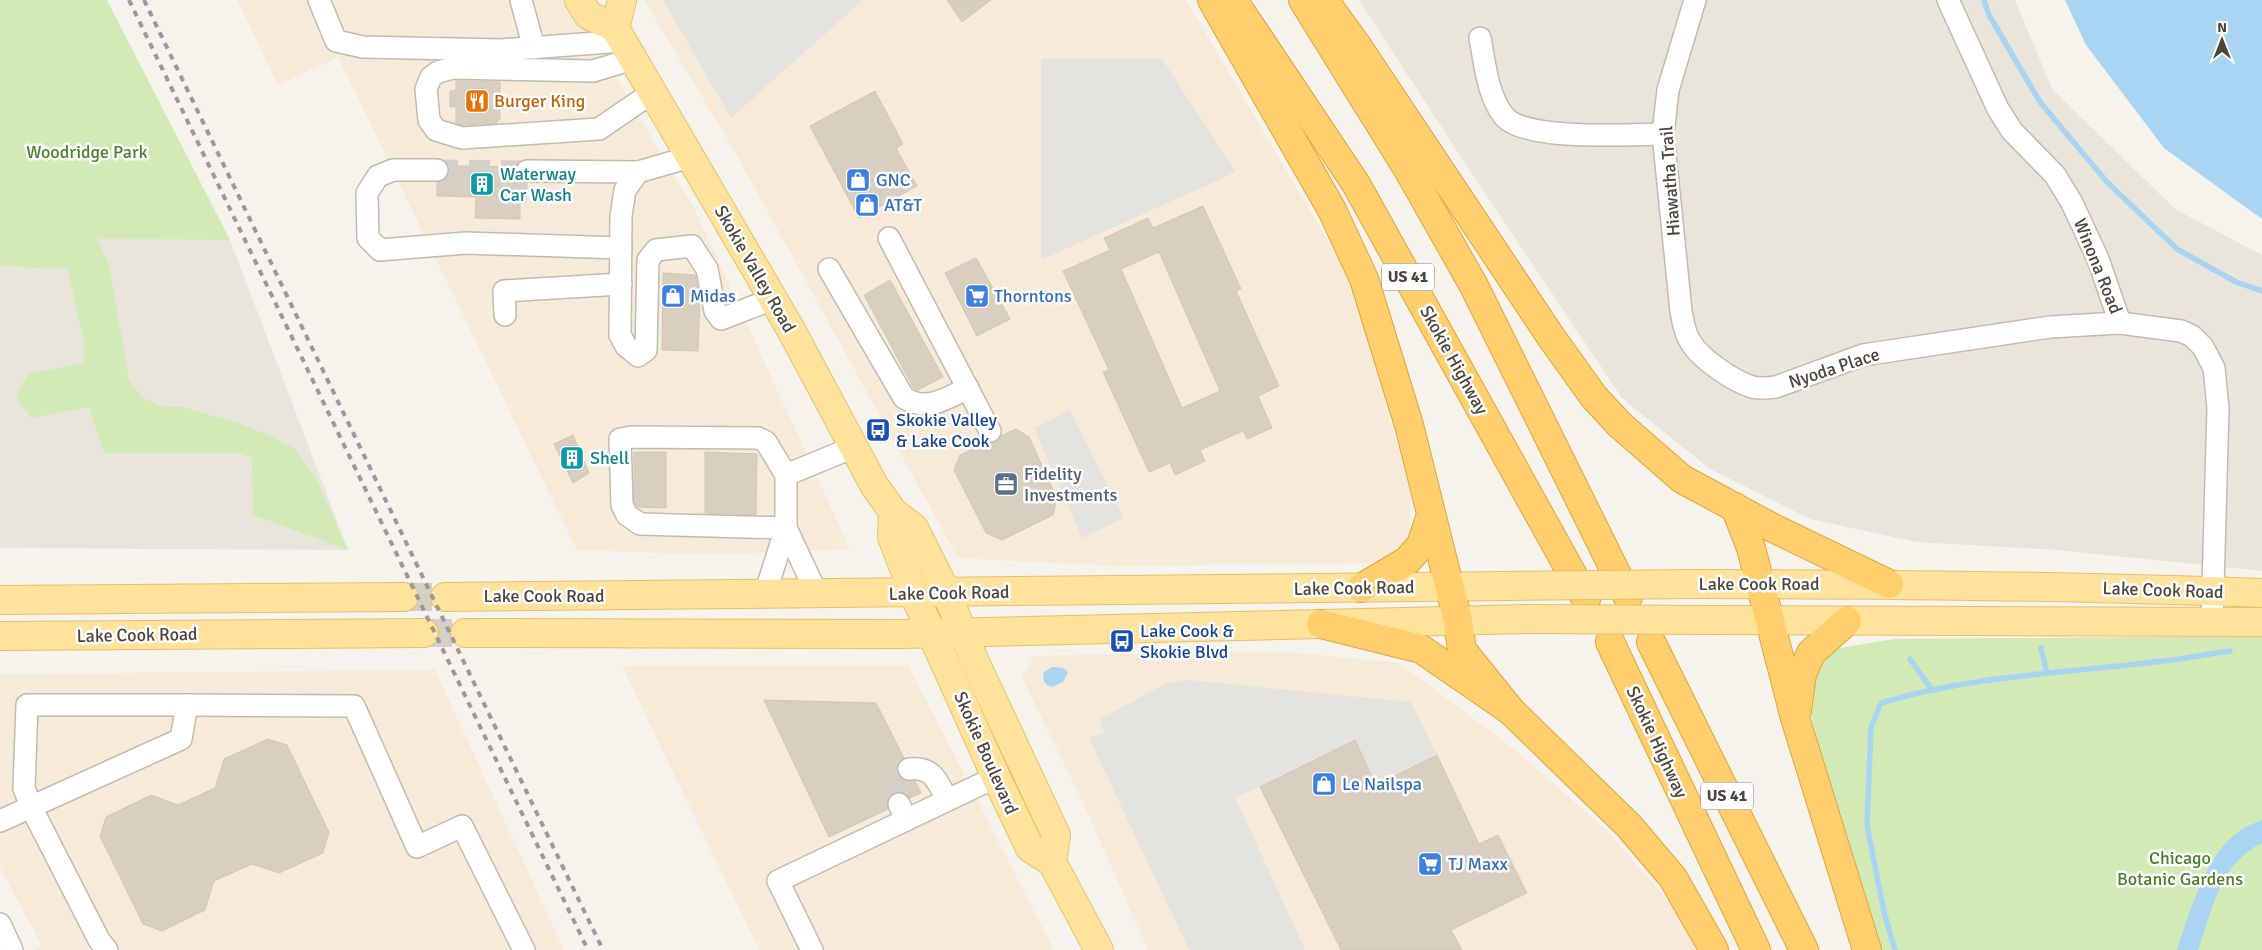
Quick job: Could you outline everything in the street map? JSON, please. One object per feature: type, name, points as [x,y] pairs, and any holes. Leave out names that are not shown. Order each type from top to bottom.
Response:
[{"type":"highway","points":[[1212,0],[1328,202],[1364,279],[1406,414],[1458,621],[1462,650],[1511,711],[1629,826],[1672,878],[1714,950]]},
{"type":"highway","name":"Skokie Highway","points":[[1233,0],[1356,184],[1586,599]]},
{"type":"highway","name":"US 41","points":[[1303,0],[1409,171],[1474,286],[1628,597]]},
{"type":"highway","points":[[1324,0],[1358,47],[1551,337],[1594,396],[1620,425],[1682,479],[1771,527],[1889,584]]},
{"type":"highway","points":[[1735,507],[1751,548],[1795,718],[1867,950]]},
{"type":"highway","points":[[1362,588],[1407,561],[1421,545],[1431,514]]},
{"type":"highway","points":[[1795,718],[1802,674],[1812,653],[1847,621]]},
{"type":"highway","points":[[1320,624],[1421,649],[1511,711]]},
{"type":"highway","name":"Skokie Highway","points":[[1610,642],[1756,950]]},
{"type":"highway","name":"US 41","points":[[1651,642],[1804,950]]},
{"type":"main road","points":[[579,0],[588,15],[624,42]]},
{"type":"main road","points":[[622,0],[624,42]]},
{"type":"main road","name":"Skokie Valley Road","points":[[624,42],[773,299],[874,485],[893,512],[914,528],[946,592],[963,633]]},
{"type":"main road","points":[[893,512],[892,537],[913,592],[932,633]]},
{"type":"main road","name":"Lake Cook Road","points":[[445,597],[1760,583],[1889,584],[2262,593]]},
{"type":"main road","name":"Lake Cook Road","points":[[0,600],[404,597]]},
{"type":"main road","name":"Lake Cook Road","points":[[465,633],[963,633],[1529,619],[2262,622]]},
{"type":"main road","name":"Lake Cook Road","points":[[0,636],[424,633]]},
{"type":"main road","name":"Skokie Boulevard","points":[[932,633],[1030,848],[1052,862],[1099,950]]},
{"type":"main road","name":"Skokie Boulevard","points":[[963,633],[1056,835],[1052,862]]},
{"type":"street","points":[[318,0],[336,41],[363,48],[501,50],[624,42]]},
{"type":"street","points":[[521,0],[534,48]]},
{"type":"street","name":"Hiawatha Trail","points":[[1677,276],[1664,134],[1668,90],[1695,0]]},
{"type":"street","name":"Winona Road","points":[[1948,0],[1998,109],[2012,131],[2056,175],[2072,203],[2098,259],[2120,323],[2181,331],[2192,336],[2203,347],[2214,368],[2218,408],[2212,623]]},
{"type":"street","points":[[1480,38],[1488,83],[1495,101],[1504,116],[1514,124],[1540,132],[1664,134]]},
{"type":"street","points":[[624,42],[593,71],[453,68],[438,72],[431,77],[426,89],[429,120],[436,130],[462,138],[599,129],[653,92]]},
{"type":"street","points":[[527,171],[638,172],[690,157]]},
{"type":"street","points":[[437,170],[393,170],[378,176],[367,193],[368,238],[380,250],[466,242],[621,248]]},
{"type":"street","points":[[638,172],[626,190],[621,216],[620,335],[626,346],[638,356],[646,350],[648,260],[656,250],[692,246],[707,269],[715,311],[721,319],[773,299]]},
{"type":"street","points":[[889,238],[990,431]]},
{"type":"street","points":[[829,269],[904,398],[916,405],[935,404],[968,388]]},
{"type":"street","name":"Nyoda Place","points":[[1677,276],[1685,331],[1699,354],[1727,374],[1751,387],[1776,387],[1863,356],[2050,327],[2120,323]]},
{"type":"street","points":[[505,315],[504,291],[621,284]]},
{"type":"street","points":[[765,594],[786,528],[786,475],[766,442],[758,438],[631,437],[620,439],[622,505],[627,515],[640,524],[786,528]]},
{"type":"street","points":[[786,475],[854,447]]},
{"type":"street","points":[[786,528],[817,594]]},
{"type":"street","points":[[107,950],[99,940],[31,807],[24,788],[27,705],[354,706],[417,847],[462,826],[524,950]]},
{"type":"street","points":[[0,821],[182,739],[187,705]]},
{"type":"street","points":[[909,769],[920,768],[930,773],[936,778],[947,800]]},
{"type":"street","points":[[812,950],[778,880],[903,812],[947,800],[996,777]]},
{"type":"street","points":[[0,924],[12,950]]},
{"type":"shaded area","points":[[237,0],[569,0],[693,206],[850,549],[755,553],[577,550],[338,57],[278,85]]},
{"type":"shaded area","points":[[644,0],[1186,0],[1352,282],[1411,495],[1409,544],[1373,563],[1113,566],[958,558],[735,152]]},
{"type":"shaded area","points":[[663,0],[863,0],[731,118]]},
{"type":"shaded area","points":[[1359,0],[2015,0],[2052,89],[2175,209],[2262,255],[2262,571],[2057,550],[1917,542],[1810,519],[1710,469],[1622,398]]},
{"type":"shaded area","points":[[1041,59],[1162,59],[1236,172],[1041,260]]},
{"type":"shaded area","points":[[0,238],[230,240],[348,550],[0,548]]},
{"type":"shaded area","points":[[1070,410],[1124,518],[1082,538],[1034,428]]},
{"type":"shaded area","points":[[1276,651],[1399,663],[1513,748],[1605,829],[1682,916],[1698,950],[1148,950],[1083,803],[1022,677],[1034,656]]},
{"type":"shaded area","points":[[908,665],[1054,950],[759,950],[622,666]]},
{"type":"shaded area","points":[[435,670],[564,950],[33,950],[41,944],[0,867],[0,674]]},
{"type":"shaded area","points":[[1187,680],[1411,702],[1437,755],[1376,785],[1260,787],[1235,797],[1305,950],[1189,950],[1089,738],[1104,733],[1100,719],[1167,683]]},
{"type":"green space","name":"Woodridge Park","points":[[0,0],[107,0],[230,240],[97,239],[109,264],[129,380],[143,398],[164,407],[183,407],[238,423],[273,437],[295,449],[315,477],[348,550],[253,515],[252,458],[238,453],[104,453],[89,407],[31,418],[16,397],[28,374],[84,363],[83,348],[85,346],[67,267],[30,268],[0,265]]},
{"type":"green space","name":"Chicago Botanic Gardens","points":[[2262,636],[2262,950],[1873,950],[1855,889],[1807,700],[1816,661],[1827,650],[1894,639]]},
{"type":"water","points":[[2065,0],[2262,0],[2262,219],[2164,148],[2086,45]]},
{"type":"water","points":[[1052,667],[1063,668],[1068,672],[1063,682],[1052,687],[1045,683],[1043,677],[1044,672]]},
{"type":"water","points":[[2262,820],[2262,843],[2248,852],[2227,875],[2213,904],[2198,950],[2177,950],[2201,884],[2218,853],[2241,830]]},
{"type":"building","points":[[947,0],[991,0],[962,22]]},
{"type":"building","name":"Burger King","points":[[456,81],[500,82],[500,120],[497,120],[497,123],[463,125],[456,123],[456,107],[450,107],[450,91],[456,90]]},
{"type":"building","points":[[875,91],[903,144],[896,148],[917,186],[859,218],[810,126]]},
{"type":"building","name":"Waterway Car Wash","points":[[448,166],[516,167],[516,178],[527,183],[526,203],[520,203],[520,219],[475,218],[476,197],[437,196],[437,182],[448,177]]},
{"type":"building","points":[[1203,206],[1241,289],[1236,291],[1279,386],[1258,396],[1272,428],[1247,439],[1243,431],[1200,450],[1205,461],[1175,475],[1170,463],[1149,472],[1103,372],[1109,370],[1063,271],[1110,250],[1104,238],[1148,218],[1153,228]],"holes":[[[1159,252],[1220,391],[1182,408],[1121,269]]]},
{"type":"building","name":"Thorntons","points":[[976,258],[1010,319],[977,336],[945,273]]},
{"type":"building","points":[[663,273],[695,275],[700,299],[698,351],[662,350]]},
{"type":"building","points":[[890,280],[943,377],[918,390],[914,389],[864,295]]},
{"type":"building","name":"Fidelity Investments","points":[[1016,429],[1029,437],[1057,498],[1053,515],[1002,540],[986,533],[954,470],[960,455],[987,443],[995,442],[1001,436]]},
{"type":"building","name":"Shell","points":[[573,435],[589,473],[573,483],[554,444]]},
{"type":"building","name":"Shell","points":[[634,452],[666,452],[666,508],[637,507],[634,502]]},
{"type":"building","points":[[705,452],[757,454],[756,515],[705,513]]},
{"type":"building","points":[[764,700],[876,703],[904,758],[898,764],[898,775],[904,780],[915,781],[921,793],[910,798],[901,792],[894,793],[887,802],[888,809],[829,837]]},
{"type":"building","points":[[268,739],[287,745],[329,832],[323,853],[279,873],[252,864],[214,881],[205,910],[162,931],[143,924],[100,836],[106,817],[151,795],[178,805],[215,788],[224,759]]},
{"type":"building","points":[[1355,740],[1376,785],[1437,755],[1479,844],[1498,835],[1527,893],[1451,930],[1462,950],[1341,950],[1260,787]]},
{"type":"waterway","points":[[1984,0],[1989,15],[2040,102],[2107,182],[2177,249],[2236,282],[2262,291]]},
{"type":"waterway","points":[[2041,648],[2047,673]]},
{"type":"waterway","points":[[1895,950],[1884,912],[1867,825],[1871,727],[1881,703],[1950,686],[2021,676],[2171,660],[2230,651]]},
{"type":"waterway","points":[[1910,659],[1932,690]]},
{"type":"tunnel","points":[[437,170],[527,171]]},
{"type":"tunnel","points":[[404,597],[445,597]]},
{"type":"tunnel","points":[[424,633],[465,633]]},
{"type":"tunnel","points":[[899,804],[895,788],[896,784],[904,772],[909,769]]},
{"type":"railway","points":[[129,0],[588,950]]},
{"type":"railway","points":[[144,0],[603,950]]},
{"type":"place","name":"Burger King","points":[[477,101]]},
{"type":"place","name":"GNC","points":[[858,180]]},
{"type":"place","name":"Waterway Car Wash","points":[[482,184]]},
{"type":"place","name":"AT&T","points":[[867,205]]},
{"type":"place","name":"Midas","points":[[673,296]]},
{"type":"place","name":"Thorntons","points":[[977,296]]},
{"type":"place","name":"Skokie Valley & Lake Cook","points":[[878,430]]},
{"type":"place","name":"Shell","points":[[572,458]]},
{"type":"place","name":"Fidelity Investments","points":[[1006,484]]},
{"type":"place","name":"Lake Cook & Skokie Blvd","points":[[1122,641]]},
{"type":"place","name":"Le Nailspa","points":[[1324,784]]},
{"type":"place","name":"TJ Maxx","points":[[1430,864]]}]
